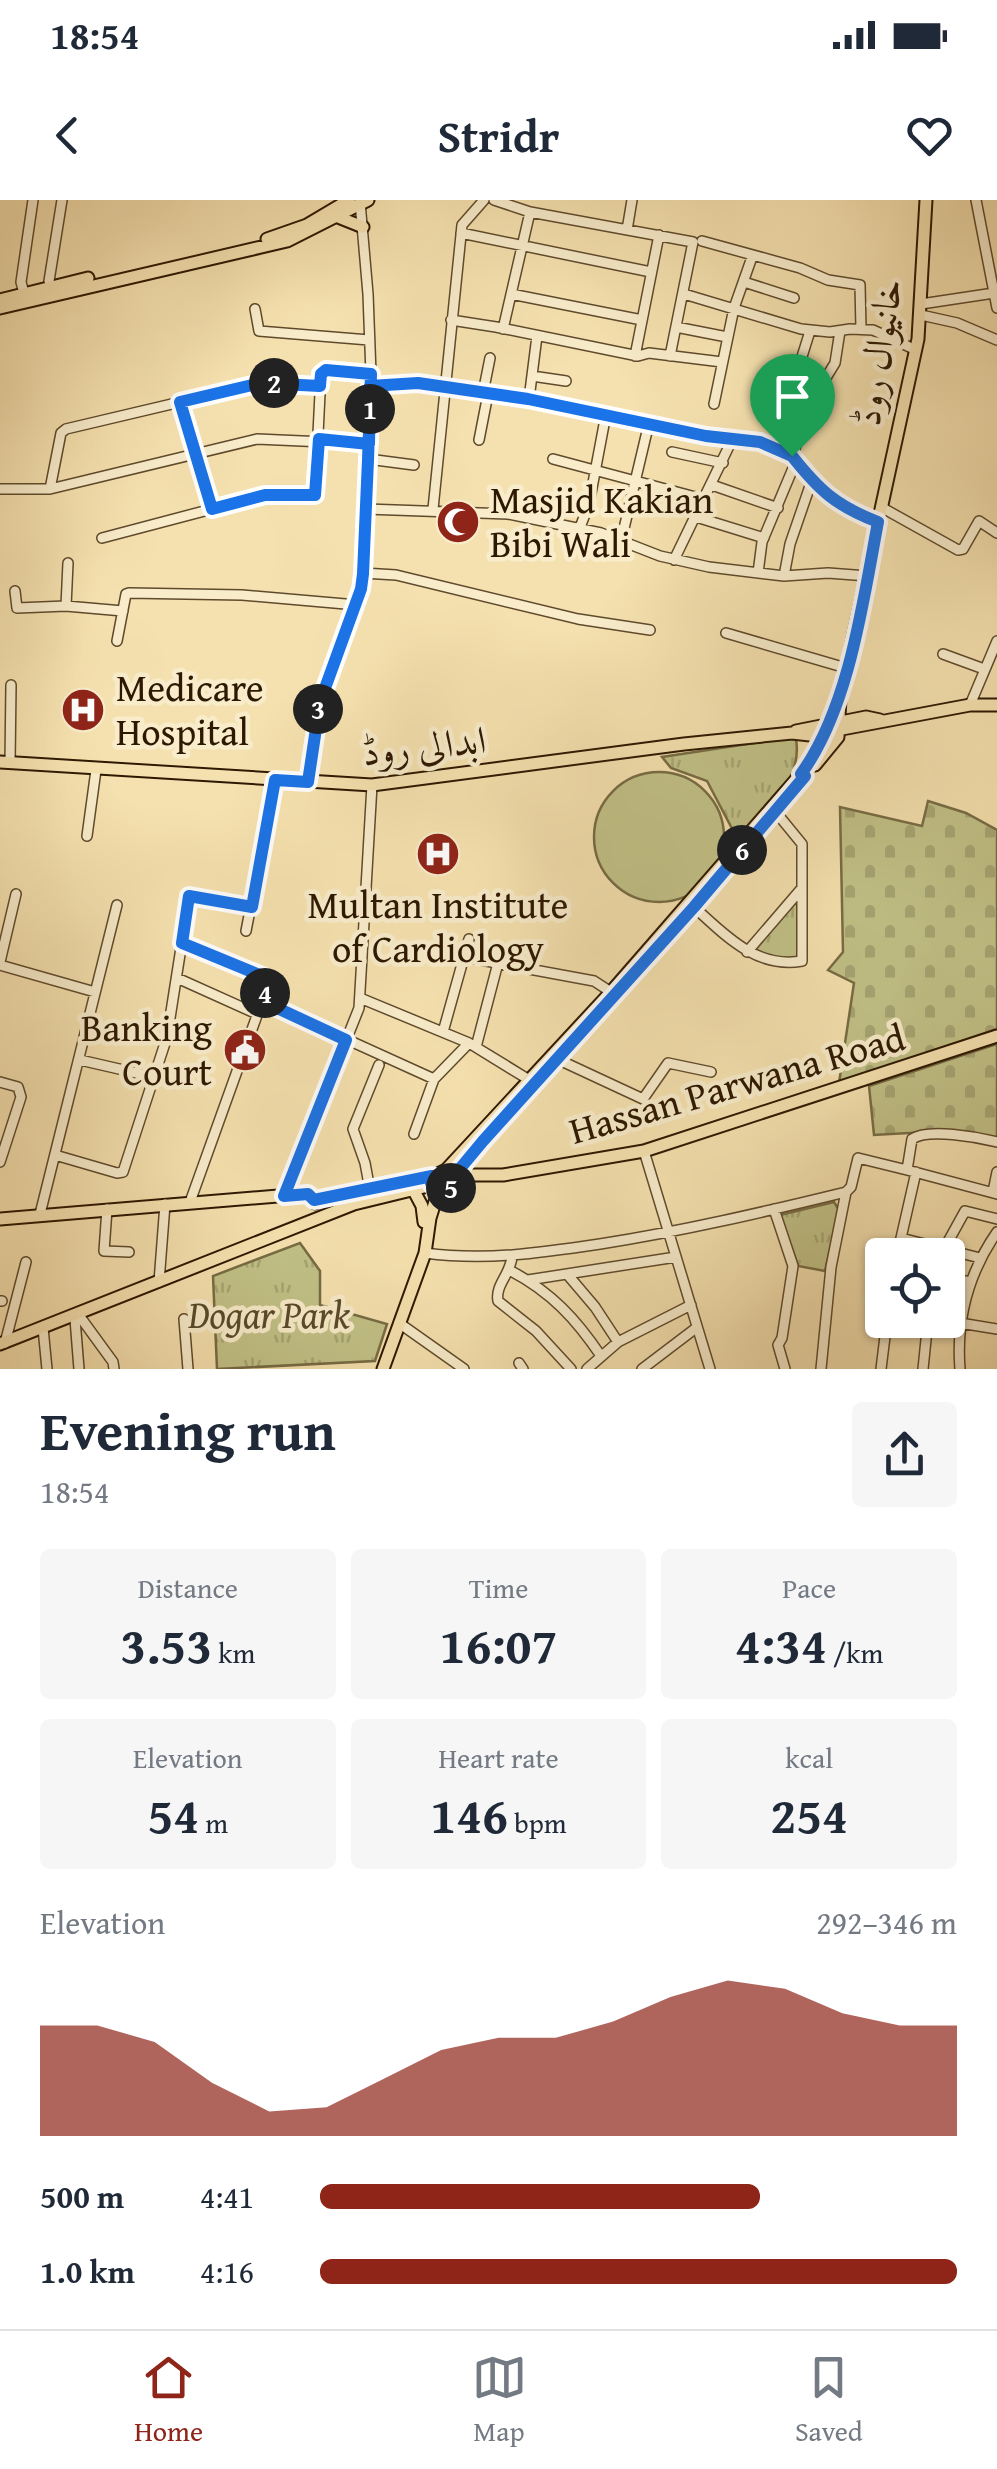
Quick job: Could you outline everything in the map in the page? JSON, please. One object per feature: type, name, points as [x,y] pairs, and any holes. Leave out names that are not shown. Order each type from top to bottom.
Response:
[{"type":"main road","name":"خانیوال روڈ","points":[[834,727],[916,350],[924,200]]},
{"type":"main road","points":[[0,300],[272,238],[359,201]]},
{"type":"main road","points":[[0,308],[269,246],[338,217],[359,201]]},
{"type":"main road","points":[[338,217],[363,226]]},
{"type":"main road","points":[[490,1175],[478,1160],[477,1143],[558,1059],[827,752],[880,720],[997,705]]},
{"type":"main road","name":"ابدالی روڈ","points":[[5,762],[372,785],[684,744],[797,734],[880,720]]},
{"type":"main road","points":[[827,752],[834,727]]},
{"type":"main road","points":[[314,1200],[370,1190],[456,1186],[457,1174],[477,1143],[775,811],[834,727]]},
{"type":"main road","points":[[797,734],[810,744],[812,760]]},
{"type":"main road","name":"Hassan Parwana Road","points":[[457,1174],[490,1175],[571,1166],[644,1150],[997,1036]]},
{"type":"main road","points":[[2,1344],[320,1217],[363,1201],[437,1185],[457,1174]]},
{"type":"main road","points":[[383,1369],[426,1250],[437,1185]]},
{"type":"main road","points":[[413,1189],[424,1211],[426,1250]]},
{"type":"main road","points":[[0,1220],[308,1194],[320,1217]]},
{"type":"street","points":[[24,294],[21,282],[33,200]]},
{"type":"street","points":[[50,281],[62,200]]},
{"type":"street","points":[[434,510],[461,233],[464,220],[484,200]]},
{"type":"street","points":[[494,200],[530,212],[694,244],[670,356]]},
{"type":"street","points":[[976,200],[997,308]]},
{"type":"street","points":[[308,782],[320,702],[357,604],[363,574],[371,380],[359,201]]},
{"type":"street","points":[[627,230],[629,201]]},
{"type":"street","points":[[503,329],[530,212]]},
{"type":"street","points":[[461,233],[652,272]]},
{"type":"street","points":[[635,356],[660,235]]},
{"type":"street","points":[[702,241],[800,268],[828,280],[860,285],[861,329]]},
{"type":"street","points":[[714,404],[734,308],[752,257]]},
{"type":"street","points":[[744,282],[794,298]]},
{"type":"street","points":[[921,310],[994,293]]},
{"type":"street","points":[[511,294],[642,320]]},
{"type":"street","points":[[684,294],[810,331],[861,329],[916,350]]},
{"type":"street","points":[[254,309],[259,332],[370,340]]},
{"type":"street","points":[[921,310],[997,340]]},
{"type":"street","points":[[451,320],[635,356],[649,353],[722,362]]},
{"type":"street","points":[[676,327],[727,338]]},
{"type":"street","points":[[795,380],[810,331]]},
{"type":"street","points":[[758,574],[764,538],[816,394],[835,363],[840,331]]},
{"type":"street","points":[[528,399],[538,336]]},
{"type":"street","points":[[479,440],[490,358]]},
{"type":"street","points":[[102,538],[265,495],[315,495],[322,371],[371,380],[446,385],[732,440],[760,442],[794,458],[843,508],[878,522]]},
{"type":"street","points":[[532,376],[566,381]]},
{"type":"street","points":[[50,490],[64,430],[261,383],[320,386]]},
{"type":"street","points":[[180,402],[212,509]]},
{"type":"street","points":[[579,530],[589,504],[606,414]]},
{"type":"street","points":[[621,541],[649,423]]},
{"type":"street","points":[[0,489],[50,490],[257,439],[369,444]]},
{"type":"street","points":[[674,560],[732,440]]},
{"type":"street","points":[[672,452],[723,463]]},
{"type":"street","points":[[553,459],[704,500]]},
{"type":"street","points":[[368,460],[414,465]]},
{"type":"street","points":[[784,576],[790,544],[812,480]]},
{"type":"street","points":[[712,485],[778,508]]},
{"type":"street","points":[[881,508],[958,550],[963,549],[979,521],[997,533]]},
{"type":"street","points":[[366,509],[508,514],[601,533],[674,560],[758,574],[868,576]]},
{"type":"street","points":[[693,516],[764,538]]},
{"type":"street","points":[[66,606],[68,563]]},
{"type":"street","points":[[363,574],[396,575],[578,619],[650,630]]},
{"type":"street","points":[[15,591],[17,608],[66,606],[123,611]]},
{"type":"street","points":[[117,640],[126,594],[133,592],[357,604]]},
{"type":"street","points":[[726,633],[846,668]]},
{"type":"street","points":[[970,706],[997,640]]},
{"type":"street","points":[[943,654],[984,669]]},
{"type":"street","points":[[5,762],[10,685]]},
{"type":"street","points":[[88,836],[96,770]]},
{"type":"street","points":[[246,931],[275,780]]},
{"type":"street","points":[[284,1196],[360,998],[372,785]]},
{"type":"street","points":[[694,907],[746,952],[802,961],[800,840],[775,811]]},
{"type":"street","points":[[746,952],[802,888]]},
{"type":"street","points":[[16,894],[0,963],[95,992]]},
{"type":"street","points":[[55,1155],[123,1172],[167,1038],[189,896],[252,907]]},
{"type":"street","points":[[40,1214],[117,905]]},
{"type":"street","points":[[443,1032],[470,939]]},
{"type":"street","points":[[182,943],[269,982],[190,1202]]},
{"type":"street","points":[[464,957],[594,981],[611,992]]},
{"type":"street","points":[[414,1134],[434,1079],[473,1045],[498,963]]},
{"type":"street","points":[[177,978],[258,1014]]},
{"type":"street","points":[[360,998],[473,1045],[530,1080]]},
{"type":"street","points":[[262,1001],[434,1079]]},
{"type":"street","points":[[558,1059],[642,1099],[668,1063],[711,1072]]},
{"type":"street","points":[[80,1060],[154,1077]]},
{"type":"street","points":[[370,1190],[354,1129],[378,1066]]},
{"type":"street","points":[[0,1082],[18,1087],[21,1097],[0,1160]]},
{"type":"street","points":[[901,1238],[912,1139],[919,1134],[997,1142]]},
{"type":"street","points":[[644,1150],[710,1369]]},
{"type":"street","points":[[426,1250],[467,1258],[512,1257],[670,1233],[846,1192],[852,1188],[858,1158],[995,1193],[997,1172]]},
{"type":"street","points":[[820,1369],[831,1268],[846,1192]]},
{"type":"street","points":[[159,1282],[165,1204]]},
{"type":"street","points":[[107,1208],[104,1251],[129,1252]]},
{"type":"street","points":[[774,1209],[792,1266],[778,1346],[785,1369]]},
{"type":"street","points":[[950,1238],[966,1211],[997,1219]]},
{"type":"street","points":[[965,1302],[970,1282],[997,1232]]},
{"type":"street","points":[[965,1252],[997,1254]]},
{"type":"street","points":[[512,1257],[511,1271],[498,1290],[498,1301],[546,1340],[571,1369]]},
{"type":"street","points":[[528,1280],[676,1257]]},
{"type":"street","points":[[2,1344],[26,1262]]},
{"type":"street","points":[[511,1271],[578,1321],[608,1369]]},
{"type":"street","points":[[567,1274],[618,1342]]},
{"type":"street","points":[[965,1281],[970,1282]]},
{"type":"street","points":[[587,1369],[618,1342],[691,1305]]},
{"type":"street","points":[[76,1315],[78,1369]]},
{"type":"street","points":[[76,1315],[113,1362],[114,1369]]},
{"type":"street","points":[[184,1319],[188,1369]]},
{"type":"street","points":[[400,1323],[464,1369]]},
{"type":"street","points":[[965,1324],[997,1328]]},
{"type":"street","points":[[43,1328],[47,1369]]},
{"type":"street","points":[[642,1369],[696,1328]]},
{"type":"street","points":[[880,1369],[884,1338]]},
{"type":"street","points":[[923,1369],[926,1338]]},
{"type":"street","points":[[960,1338],[960,1369]]},
{"type":"green space","points":[[796,739],[797,754],[789,781],[743,837],[737,838],[707,781],[671,768],[662,757]]},
{"type":"green space","points":[[659,772],[684,777],[705,791],[719,812],[724,837],[719,862],[705,883],[684,897],[659,902],[634,897],[613,883],[599,862],[594,837],[599,812],[613,791],[634,777]]},
{"type":"green space","points":[[928,801],[966,813],[997,830],[997,1029],[839,1083],[854,983],[828,970],[843,952],[840,807],[922,826]]},
{"type":"green space","points":[[802,888],[798,963],[747,952]]},
{"type":"green space","points":[[997,1044],[997,1140],[945,1131],[874,1135],[869,1086]]},
{"type":"green space","points":[[834,1202],[839,1210],[825,1271],[798,1266],[780,1215]]},
{"type":"green space","name":"Dogar Park","points":[[300,1243],[320,1271],[320,1305],[387,1324],[375,1361],[217,1369],[213,1276]]},
{"type":"place","name":"Masjid Kakian Bibi Wali","points":[[458,522]]},
{"type":"place","name":"Medicare Hospital","points":[[83,710]]},
{"type":"place","name":"Multan Institute of Cardiology","points":[[438,854]]},
{"type":"place","name":"Banking Court","points":[[245,1050]]},
{"type":"route","points":[[792,456],[760,442],[706,436],[564,405],[446,385],[370,386],[369,444],[319,439],[315,495],[265,495],[212,509],[180,402],[261,383],[320,386],[322,371],[326,370],[371,374],[370,386],[370,414],[369,444],[363,574],[361,589],[322,691],[308,782],[275,780],[252,907],[189,896],[182,943],[267,978],[262,1001],[346,1040],[284,1196],[308,1194],[314,1200],[432,1176],[435,1189],[458,1185],[462,1180],[458,1171],[483,1141],[694,907],[805,776],[801,774],[822,744],[840,698],[878,522],[839,505],[792,456]]}]
